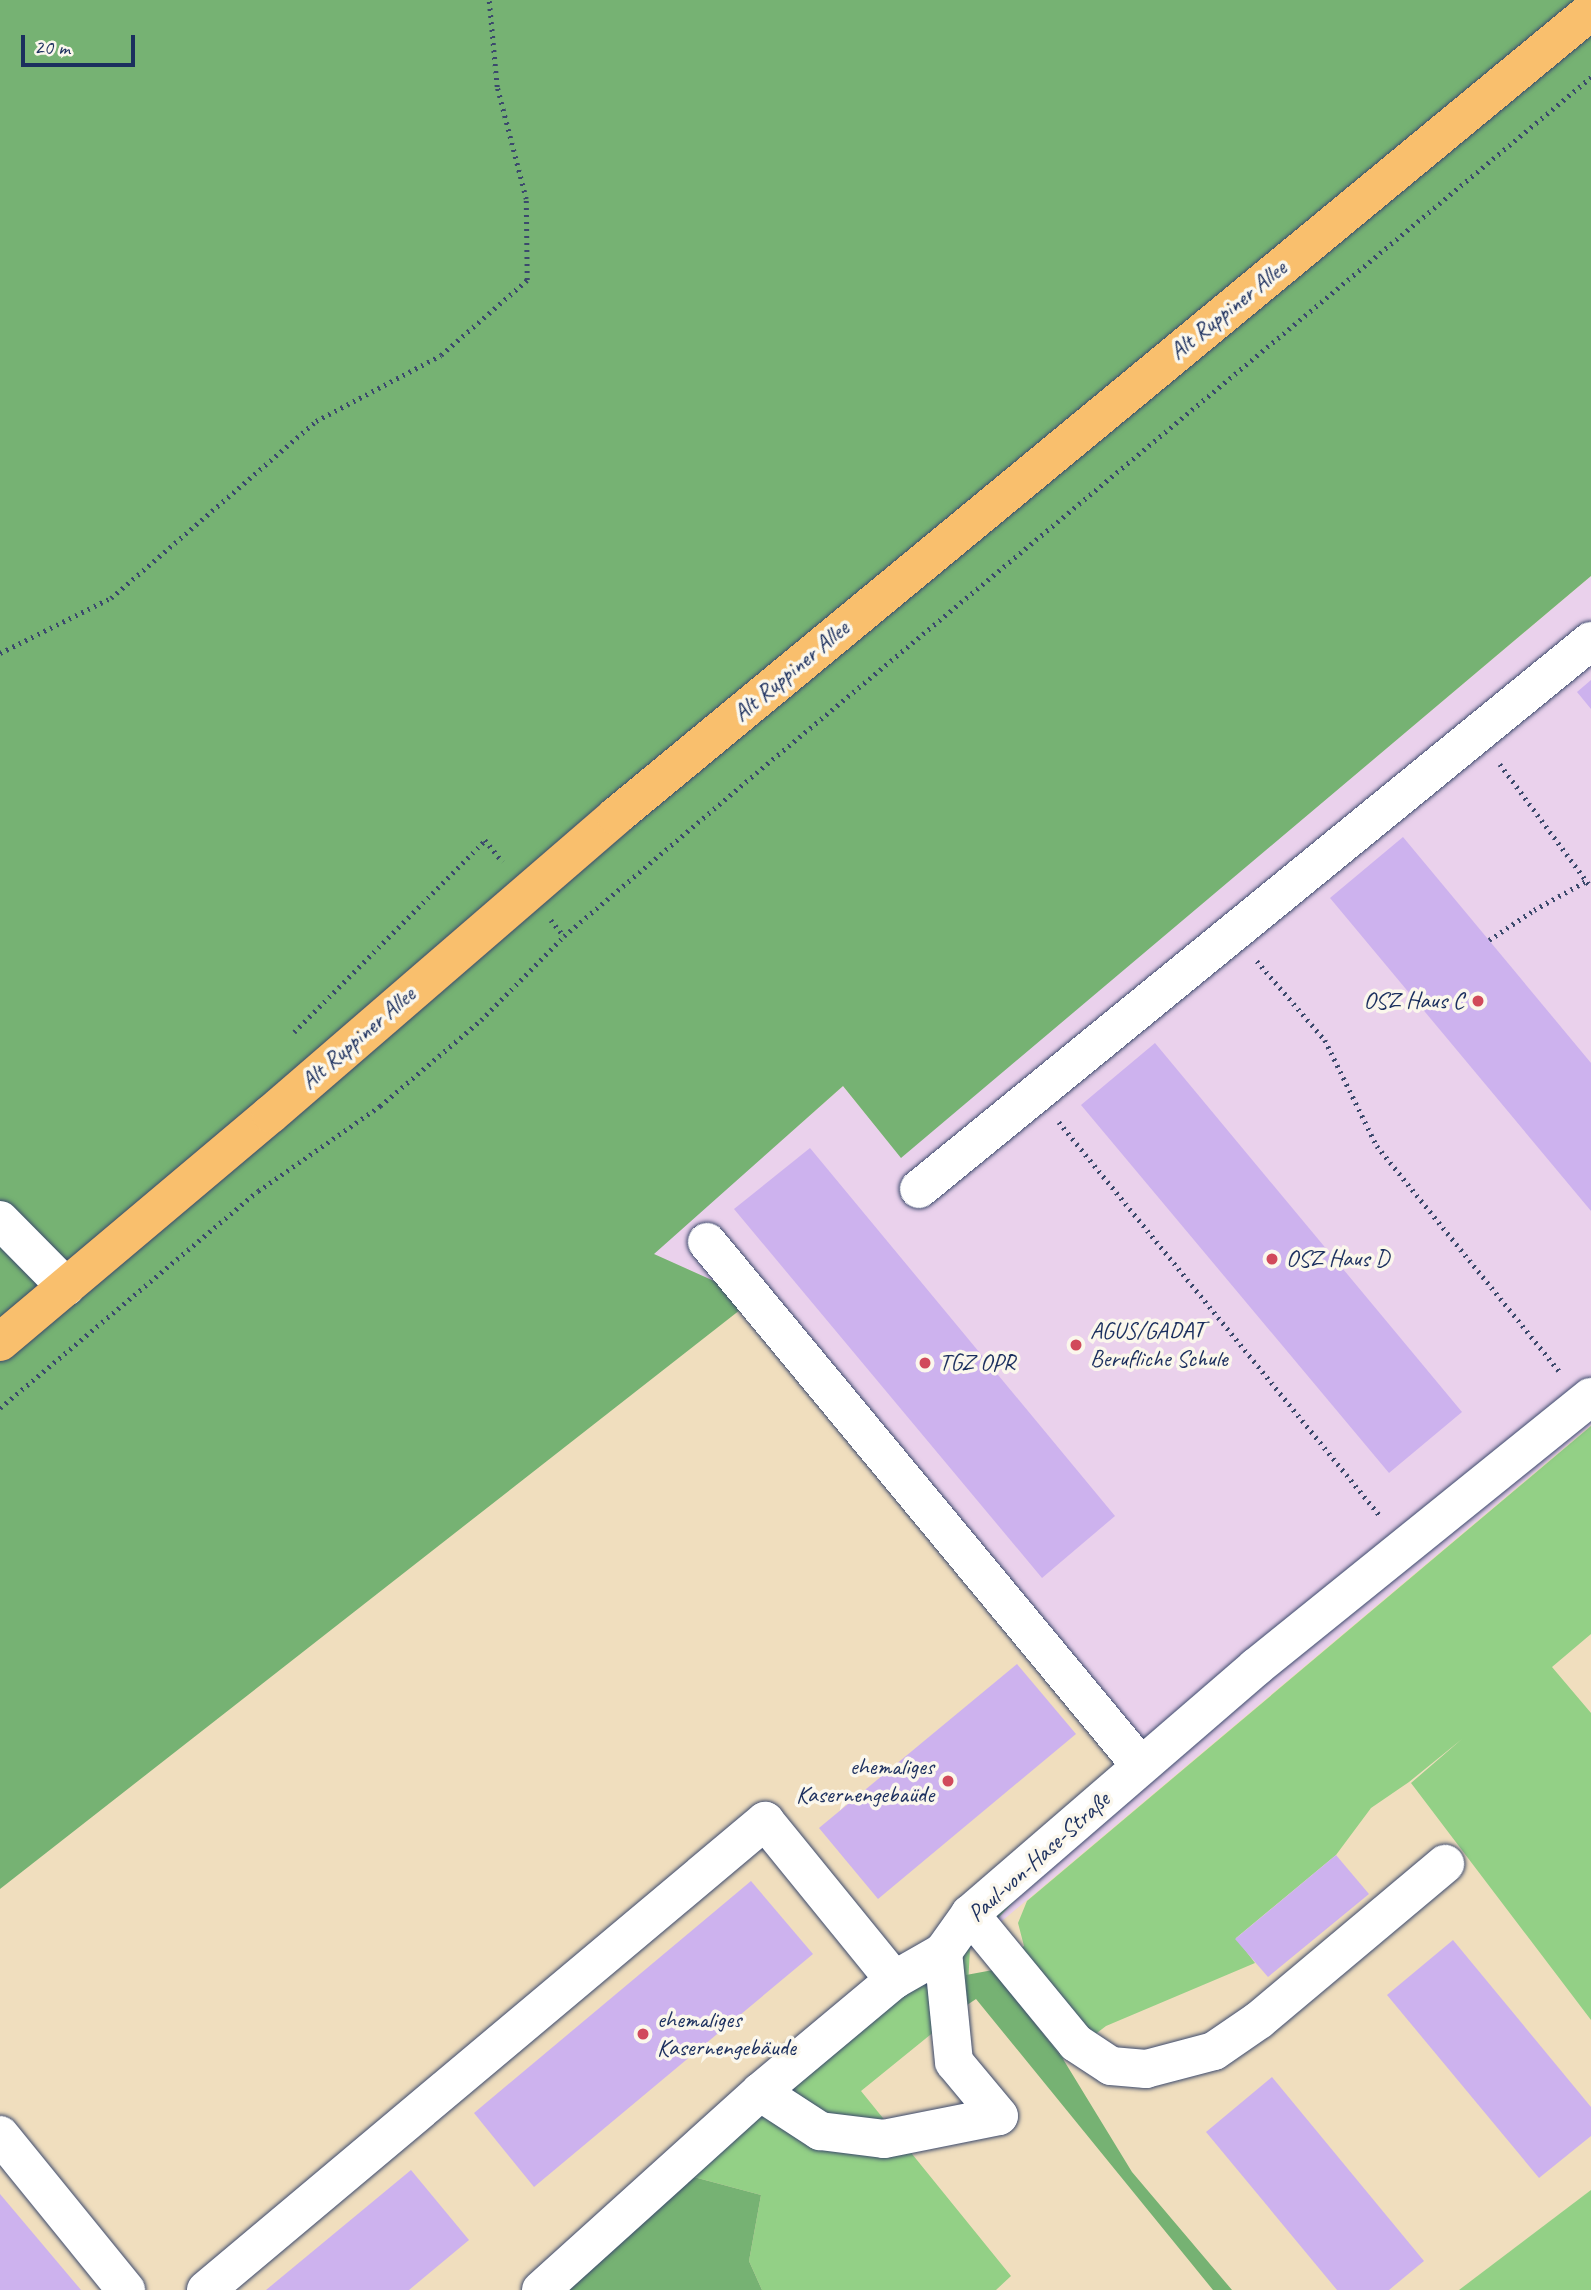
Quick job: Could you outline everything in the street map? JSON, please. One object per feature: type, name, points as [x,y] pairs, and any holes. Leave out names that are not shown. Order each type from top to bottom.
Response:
[{"type":"main road","name":"Alt Ruppiner Allee","points":[[0,1342],[615,816],[1591,12]]},
{"type":"lane","points":[[919,1189],[1591,640]]},
{"type":"lane","points":[[0,1220],[66,1287]]},
{"type":"lane","points":[[707,1242],[1141,1766]]},
{"type":"lane","name":"Paul-von-Hase-Straße","points":[[541,2290],[760,2092],[894,1980],[943,1952],[970,1914],[1141,1766],[1286,1644],[1588,1400]]},
{"type":"lane","points":[[206,2290],[765,1821],[894,1980]]},
{"type":"lane","points":[[970,1914],[1076,2043],[1111,2066],[1146,2069],[1214,2052],[1259,2020],[1445,1864]]},
{"type":"lane","points":[[760,2092],[820,2131],[884,2139],[999,2116],[954,2062],[943,1952]]},
{"type":"lane","points":[[0,2135],[126,2290]]},
{"type":"path","points":[[0,653],[111,598],[316,421],[441,355],[527,280],[526,199],[497,87],[489,0]]},
{"type":"path","points":[[0,1408],[258,1191],[332,1136],[380,1106],[481,1020],[564,936],[1591,77]]},
{"type":"path","points":[[1494,756],[1591,887]]},
{"type":"path","points":[[1489,940],[1534,910],[1587,881]]},
{"type":"path","points":[[1233,932],[1325,1040],[1377,1146],[1588,1400]]},
{"type":"path","points":[[1035,1093],[1405,1547]]},
{"type":"shaded area","points":[[1591,576],[1591,1425],[970,1948],[1141,1766],[754,1299],[653,1254],[843,1086],[901,1157]]},
{"type":"green space","points":[[0,0],[1591,0],[1591,576],[901,1158],[843,1086],[654,1254],[754,1299],[0,1889]]},
{"type":"green space","points":[[1591,1426],[1591,1634],[1552,1667],[1591,1713],[1591,2020],[1411,1783],[1462,1739],[1409,1782],[1371,1808],[1336,1855],[1236,1938],[1255,1963],[1106,2026],[1063,2059],[993,1970],[1024,1946],[1018,1923],[1027,1901]]},
{"type":"green space","points":[[1141,1766],[970,1948],[967,2005],[861,2091],[1011,2276],[996,2290],[762,2290],[749,2261],[761,2195],[690,2176]]},
{"type":"green space","points":[[993,1970],[1063,2059],[1132,2172],[1232,2290],[1213,2290],[976,1999],[967,2005],[966,1975]]},
{"type":"green space","points":[[690,2176],[761,2195],[749,2261],[762,2290],[553,2290]]},
{"type":"green space","points":[[1591,2190],[1591,2290],[1459,2290]]},
{"type":"building","points":[[1591,680],[1591,709],[1577,692]]},
{"type":"building","name":"OSZ Haus C","points":[[1403,837],[1591,1063],[1591,1211],[1330,898]]},
{"type":"building","name":"OSZ Haus D","points":[[1155,1043],[1462,1412],[1389,1473],[1081,1105]]},
{"type":"building","name":"TGZ OPR","points":[[810,1148],[1115,1516],[1042,1578],[734,1209]]},
{"type":"building","name":"ehemaliges Kasernengebaüde","points":[[1017,1664],[1076,1734],[878,1899],[819,1828]]},
{"type":"building","points":[[1336,1855],[1369,1894],[1268,1977],[1235,1939]]},
{"type":"building","name":"ehemaliges Kasernengebäude","points":[[751,1881],[813,1954],[534,2187],[474,2113]]},
{"type":"building","points":[[1453,1940],[1591,2107],[1591,2136],[1539,2178],[1387,1995]]},
{"type":"building","points":[[1272,2077],[1424,2261],[1389,2290],[1337,2290],[1206,2132]]},
{"type":"building","points":[[411,2170],[469,2240],[409,2290],[266,2290]]},
{"type":"building","points":[[0,2194],[81,2290],[0,2290]]},
{"type":"place","name":"OSZ Haus C","points":[[1478,1001]]},
{"type":"place","name":"OSZ Haus D","points":[[1272,1259]]},
{"type":"place","name":"AGUS/GADAT Berufliche Schule","points":[[1076,1345]]},
{"type":"place","name":"TGZ OPR","points":[[925,1363]]},
{"type":"place","name":"ehemaliges Kasernengebaüde","points":[[948,1781]]},
{"type":"place","name":"ehemaliges Kasernengebäude","points":[[643,2034]]}]
